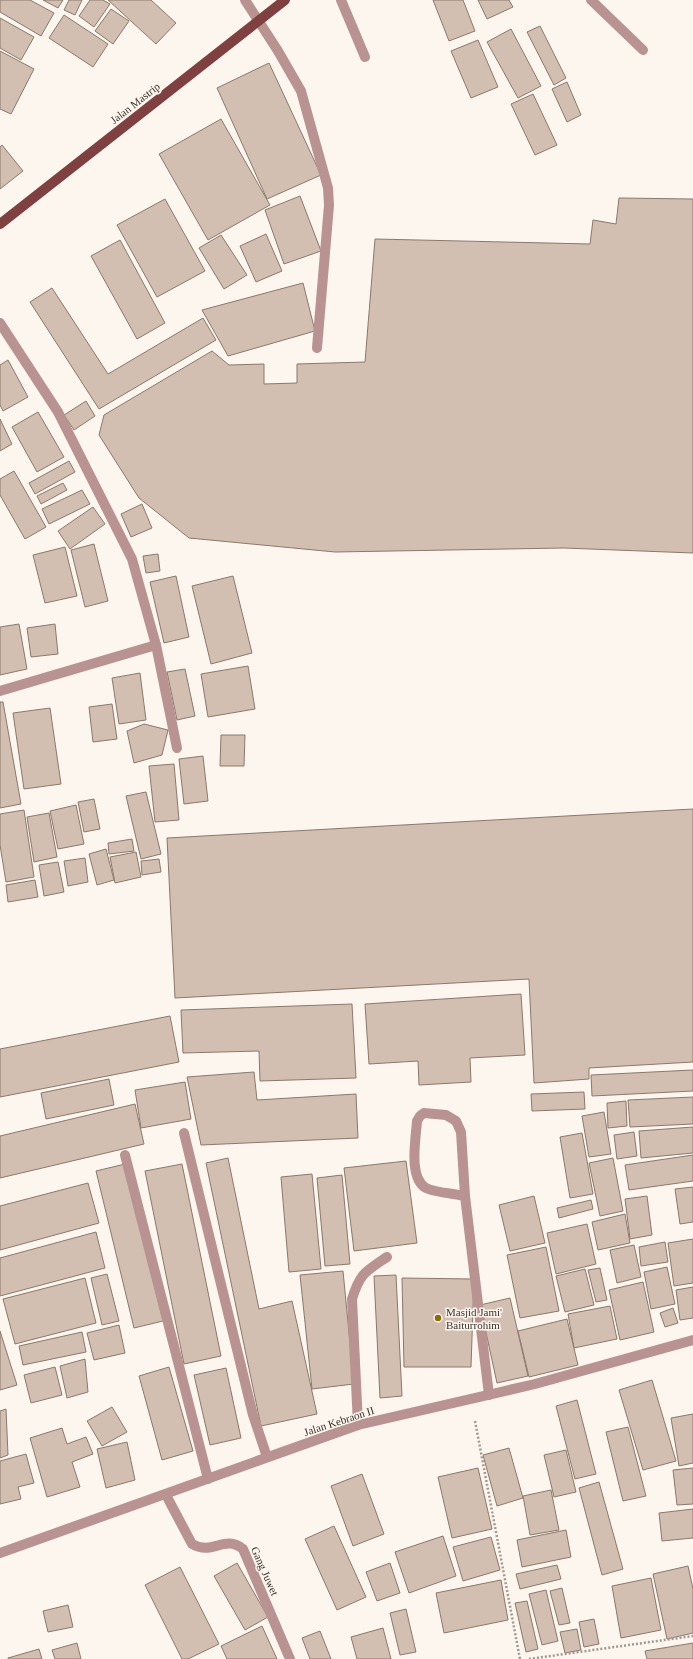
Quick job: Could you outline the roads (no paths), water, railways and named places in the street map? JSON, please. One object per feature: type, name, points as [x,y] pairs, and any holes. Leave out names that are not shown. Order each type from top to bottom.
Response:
[{"type":"main road","name":"Jalan Mastrip","points":[[0,224],[259,22],[285,0]]},
{"type":"street","points":[[245,0],[278,51],[301,91],[328,188],[329,205],[317,348]]},
{"type":"street","points":[[341,0],[365,57]]},
{"type":"street","points":[[591,0],[643,50]]},
{"type":"street","points":[[0,323],[58,412],[132,559],[156,645],[178,748]]},
{"type":"street","points":[[0,691],[156,645]]},
{"type":"street","points":[[465,1196],[426,1188],[419,1182],[415,1172],[417,1121],[424,1113],[446,1115],[456,1121],[460,1132],[465,1196],[489,1395]]},
{"type":"street","points":[[184,1133],[252,1415],[267,1457]]},
{"type":"street","points":[[125,1155],[208,1479]]},
{"type":"street","points":[[358,1425],[352,1299],[356,1285],[363,1274],[387,1257]]},
{"type":"street","name":"Jalan Kebraon II","points":[[0,1553],[166,1495],[358,1425],[535,1384],[693,1340]]},
{"type":"street","name":"Gang Juwet","points":[[166,1495],[192,1544],[200,1548],[204,1548],[228,1542],[236,1544],[243,1549],[290,1659]]},
{"type":"place","name":"Masjid Jami' Baiturrohim","points":[[438,1318]]}]
